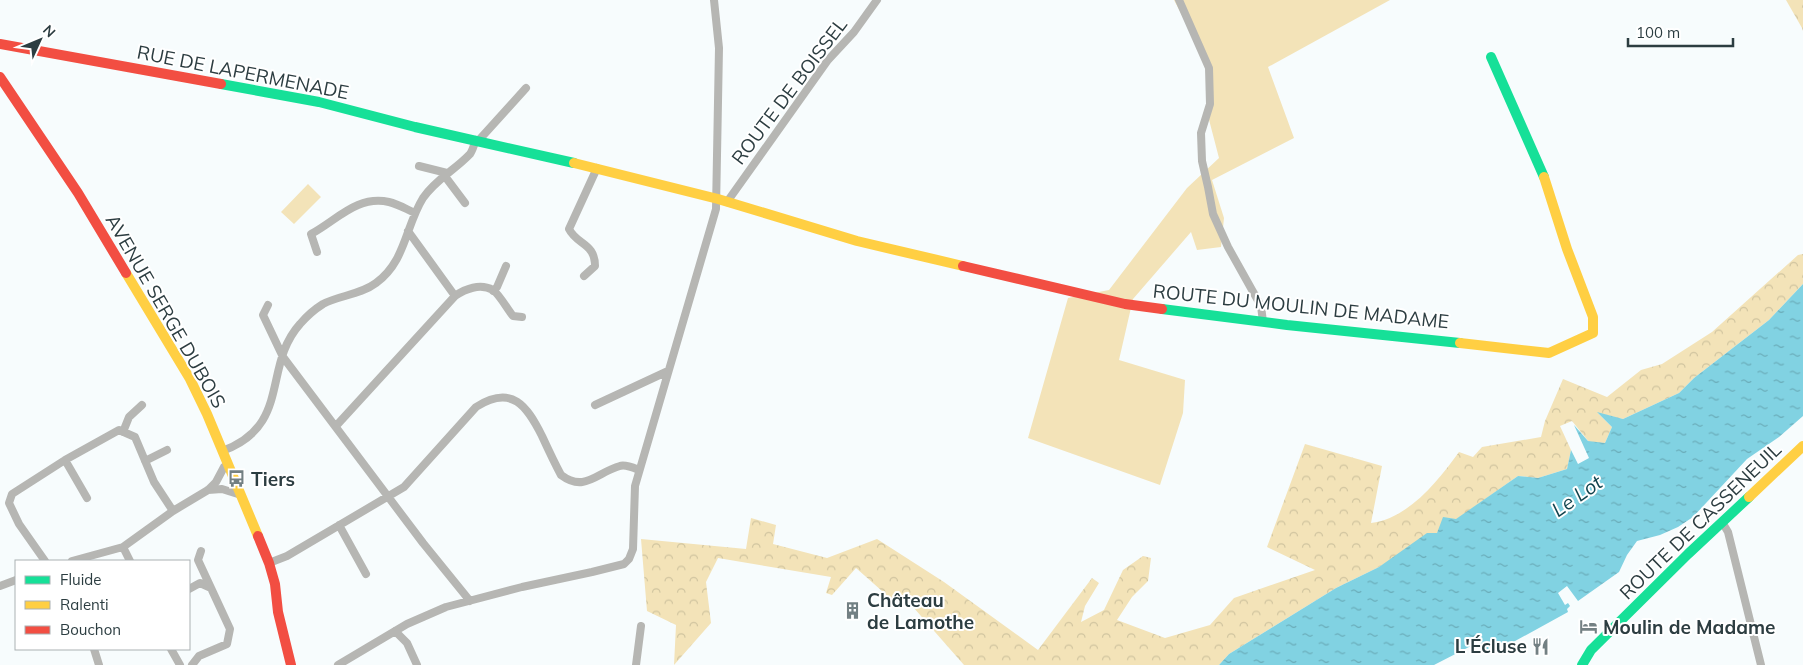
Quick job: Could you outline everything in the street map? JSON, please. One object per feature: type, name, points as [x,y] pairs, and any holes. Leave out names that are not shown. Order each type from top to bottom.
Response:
[{"type":"street","points":[[338,665],[424,615],[446,607],[624,564],[629,559],[633,549],[635,486],[639,470],[716,209],[722,201],[719,48],[714,0]]},
{"type":"street","name":"ROUTE DE BOISSEL","points":[[722,201],[828,60],[854,32],[877,0]]},
{"type":"street","points":[[1179,0],[1210,68],[1210,104],[1201,133],[1202,161],[1213,214],[1228,246],[1261,306],[1263,322]]},
{"type":"street","name":"RUE DE LAPERMENADE","points":[[0,44],[319,102],[415,127],[597,168],[722,201]]},
{"type":"street","name":"ROUTE DU MOULIN DE MADAME","points":[[722,201],[857,241],[1125,304],[1263,322],[1549,353],[1594,333],[1593,318],[1567,249],[1542,170],[1491,57]]},
{"type":"street","name":"AVENUE SERGE DUBOIS","points":[[0,77],[78,193],[190,379],[269,563],[275,584],[278,612],[292,665]]},
{"type":"street","points":[[222,451],[244,441],[261,423],[273,398],[289,339],[299,324],[322,304],[364,291],[377,283],[388,272],[400,256],[415,213],[424,197],[437,180],[471,152],[477,140],[526,88]]},
{"type":"street","points":[[419,166],[445,174],[465,203]]},
{"type":"street","points":[[584,276],[595,266],[595,256],[585,243],[573,237],[569,229],[597,168]]},
{"type":"street","points":[[317,252],[311,234],[356,205],[370,200],[389,202],[415,213]]},
{"type":"street","points":[[408,231],[454,296]]},
{"type":"street","points":[[493,290],[497,287],[506,266]]},
{"type":"street","points":[[336,426],[454,296],[465,289],[478,287],[493,290],[513,316],[522,317]]},
{"type":"street","points":[[268,305],[262,315],[283,357],[470,601]]},
{"type":"street","points":[[595,404],[668,371]]},
{"type":"street","points":[[269,563],[287,556],[404,487],[476,407],[486,400],[513,399],[524,406],[531,415],[560,475],[569,481],[580,483],[621,465],[639,470]]},
{"type":"street","points":[[122,432],[129,417],[142,405]]},
{"type":"street","points":[[45,560],[19,524],[9,503],[12,494],[65,460],[119,430],[135,437],[154,482],[173,511]]},
{"type":"street","name":"ROUTE DE CASSENEUIL","points":[[1582,665],[1591,650],[1803,446]]},
{"type":"street","points":[[145,460],[166,450]]},
{"type":"street","points":[[65,460],[87,498]]},
{"type":"street","points":[[76,560],[123,547],[173,511],[208,490],[228,464]]},
{"type":"street","points":[[208,490],[222,489],[241,496]]},
{"type":"street","points":[[1722,522],[1728,532],[1761,665]]},
{"type":"street","points":[[339,525],[366,574]]},
{"type":"street","points":[[123,547],[130,560]]},
{"type":"street","points":[[192,665],[199,656],[227,644],[230,629],[198,560],[201,551]]},
{"type":"street","points":[[0,586],[15,580]]},
{"type":"street","points":[[190,588],[200,583],[211,588]]},
{"type":"street","points":[[628,665],[637,663],[641,626]]},
{"type":"street","points":[[396,631],[407,643],[418,665]]},
{"type":"street","points":[[94,650],[97,664]]},
{"type":"street","points":[[172,650],[180,665]]},
{"type":"green space","points":[[1174,0],[1390,0],[1268,67],[1294,138],[1212,180],[1224,218],[1221,247],[1197,250],[1191,232],[1133,299],[1119,360],[1185,380],[1183,413],[1160,485],[1028,438],[1068,298],[1109,290],[1187,188],[1219,158],[1207,112],[1212,73]]},
{"type":"green space","points":[[1786,0],[1803,0],[1803,31],[1802,28]]},
{"type":"green space","points":[[308,184],[321,197],[294,224],[281,212]]},
{"type":"green space","points":[[1803,254],[1803,284],[1769,320],[1694,378],[1679,393],[1623,419],[1598,413],[1612,427],[1605,443],[1589,442],[1572,421],[1560,426],[1571,450],[1567,469],[1538,478],[1518,476],[1437,533],[1379,567],[1336,588],[1229,654],[1219,665],[964,665],[906,599],[891,599],[856,568],[832,595],[826,593],[831,577],[718,558],[706,582],[711,623],[674,665],[676,625],[647,611],[641,539],[746,549],[751,518],[776,525],[773,544],[827,558],[877,539],[944,582],[1038,650],[1092,578],[1099,583],[1085,606],[1081,622],[1104,610],[1123,570],[1143,556],[1151,558],[1148,581],[1132,597],[1117,620],[1165,638],[1210,625],[1234,598],[1315,570],[1267,547],[1305,444],[1382,466],[1371,523],[1385,520],[1410,506],[1432,486],[1459,452],[1473,457],[1482,447],[1541,437],[1545,421],[1563,379],[1607,397],[1641,370],[1662,364],[1712,332],[1798,255]]},
{"type":"water","name":"Le Lot","points":[[1803,284],[1803,416],[1779,437],[1747,459],[1693,517],[1678,527],[1660,535],[1637,541],[1627,555],[1619,572],[1578,601],[1567,586],[1558,593],[1565,605],[1568,603],[1570,606],[1567,609],[1568,612],[1506,646],[1494,650],[1469,647],[1434,665],[1219,665],[1229,654],[1336,588],[1379,567],[1427,533],[1437,533],[1443,517],[1456,519],[1518,476],[1538,478],[1567,469],[1571,450],[1578,464],[1589,458],[1574,425],[1588,441],[1605,443],[1612,427],[1597,412],[1623,419],[1679,393],[1694,378],[1769,320]]},
{"type":"traffic: fast","points":[[1491,57],[1544,177]]},
{"type":"traffic: fast","points":[[221,84],[319,102],[415,127],[574,163]]},
{"type":"traffic: fast","points":[[1162,309],[1287,325],[1460,343]]},
{"type":"traffic: fast","points":[[1582,665],[1591,650],[1749,497]]},
{"type":"traffic: slow","points":[[574,163],[718,199],[857,241],[963,266]]},
{"type":"traffic: slow","points":[[1460,343],[1549,353],[1593,333],[1593,317],[1567,249],[1544,177]]},
{"type":"traffic: slow","points":[[126,273],[190,379],[207,414],[258,536]]},
{"type":"traffic: slow","points":[[1749,497],[1803,446]]},
{"type":"traffic: jam","points":[[0,44],[221,84]]},
{"type":"traffic: jam","points":[[0,77],[78,193],[126,273]]},
{"type":"traffic: jam","points":[[963,266],[1125,304],[1162,309]]},
{"type":"traffic: jam","points":[[258,536],[275,584],[278,612],[291,665]]},
{"type":"place","name":"Tiers","points":[[237,479]]},
{"type":"place","name":"Château de Lamothe","points":[[853,611]]},
{"type":"place","name":"Moulin de Madame","points":[[1589,627]]},
{"type":"place","name":"L'Écluse","points":[[1541,646]]}]
